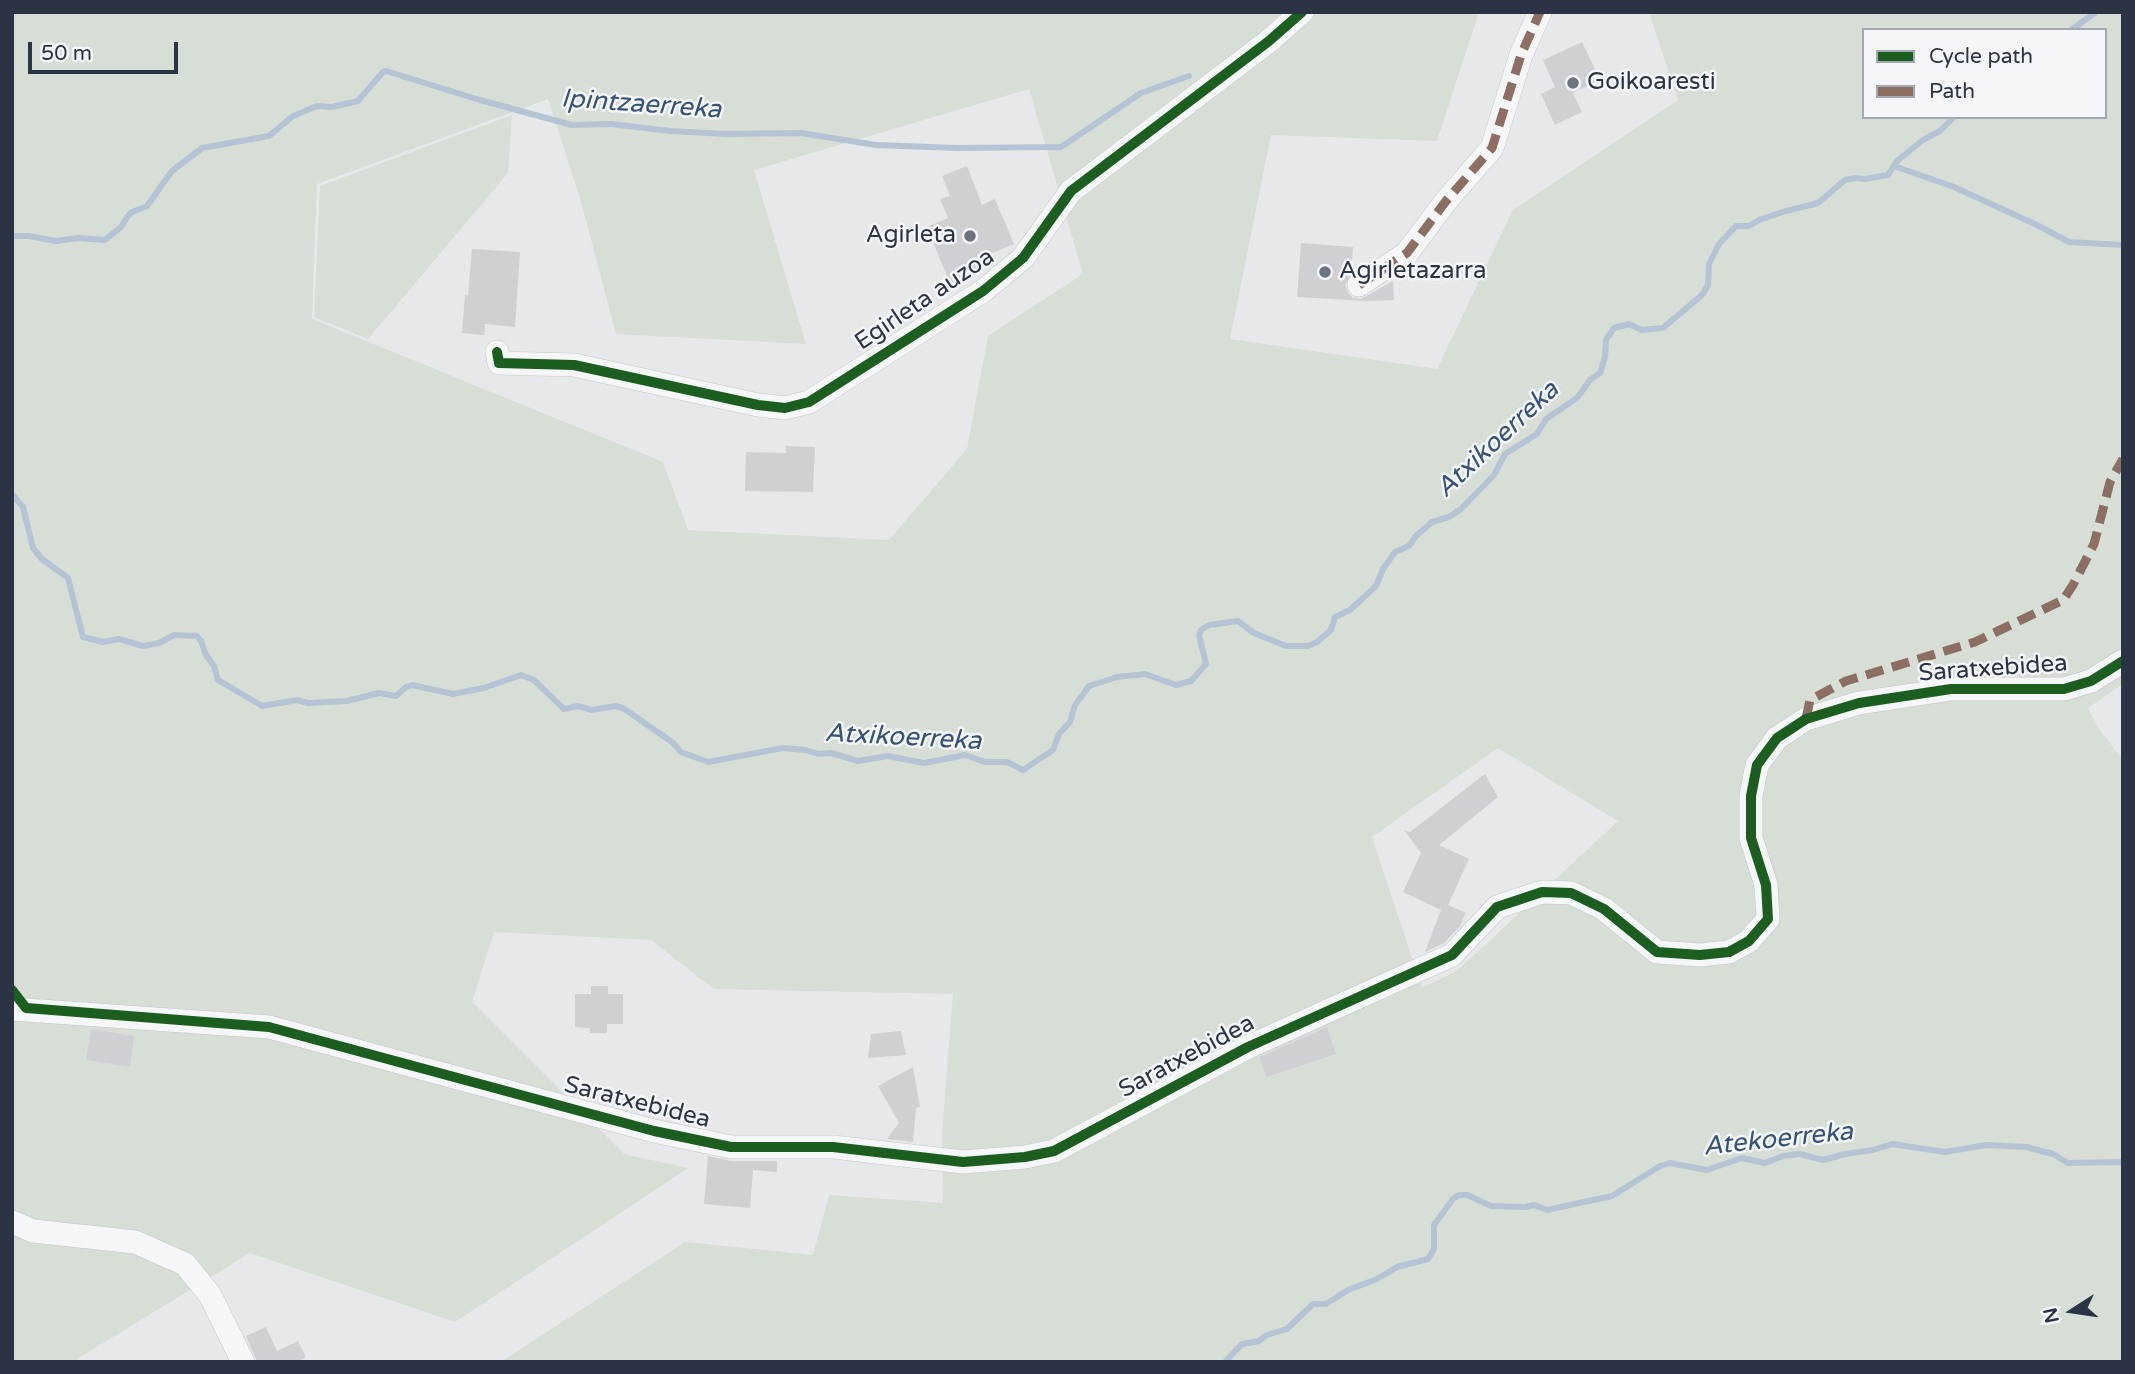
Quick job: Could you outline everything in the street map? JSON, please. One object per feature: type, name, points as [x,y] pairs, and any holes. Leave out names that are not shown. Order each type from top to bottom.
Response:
[{"type":"street","name":"Egirleta auzoa","points":[[497,352],[499,363],[574,365],[758,405],[785,408],[809,402],[984,291],[1023,258],[1071,191],[1269,41],[1302,12]]},
{"type":"street","points":[[1359,285],[1407,253],[1446,201],[1492,148],[1521,55],[1540,12]]},
{"type":"street","name":"Saratxebidea","points":[[12,990],[19,1009],[269,1027],[654,1131],[731,1147],[834,1147],[963,1162],[1025,1157],[1054,1151],[1248,1046],[1452,955],[1497,907],[1542,892],[1571,893],[1604,909],[1657,951],[1700,955],[1729,952],[1749,941],[1768,919],[1766,885],[1751,838],[1751,796],[1757,765],[1777,738],[1806,719],[1859,703],[1951,689],[2064,689],[2091,681],[2123,661]]},
{"type":"street","points":[[12,1222],[33,1231],[135,1242],[185,1264],[211,1295],[243,1362]]},
{"type":"shaded area","points":[[12,12],[1479,12],[1437,141],[1271,135],[1230,339],[1437,369],[1513,210],[1678,100],[1649,12],[2123,12],[2123,684],[2088,708],[2098,727],[2123,761],[2123,1362],[501,1362],[685,1242],[813,1255],[829,1195],[943,1203],[942,1133],[953,994],[714,989],[651,940],[494,932],[472,1002],[624,1154],[688,1168],[455,1322],[250,1253],[77,1359],[79,1362],[12,1362]],"holes":[[[1029,89],[1083,274],[988,336],[967,449],[889,540],[688,530],[663,462],[312,319],[317,184],[548,99],[580,198],[616,334],[806,344],[754,170]],[[1498,748],[1618,821],[1457,971],[1422,988],[1372,837]]]},
{"type":"shaded area","points":[[512,115],[508,173],[368,339],[314,317],[320,186]]},
{"type":"building","name":"Goikoaresti","points":[[1582,42],[1600,80],[1573,93],[1582,112],[1555,125],[1541,94],[1555,87],[1543,60]]},
{"type":"building","name":"Agirleta","points":[[967,166],[982,205],[995,199],[1014,244],[975,260],[980,272],[950,284],[927,227],[948,218],[940,199],[950,196],[942,176]]},
{"type":"building","name":"Agirletazarra","points":[[1301,243],[1353,247],[1351,274],[1345,285],[1348,293],[1353,298],[1361,299],[1393,281],[1394,300],[1367,301],[1297,297]]},
{"type":"building","points":[[472,249],[520,252],[515,327],[485,324],[484,335],[462,333]]},
{"type":"building","points":[[786,446],[815,447],[813,492],[745,491],[746,452],[786,453]]},
{"type":"building","points":[[1485,774],[1498,797],[1439,845],[1469,859],[1448,905],[1466,913],[1460,926],[1444,943],[1425,952],[1441,910],[1403,892],[1421,853],[1404,830],[1410,832]]},
{"type":"building","points":[[591,986],[608,986],[608,994],[623,994],[623,1024],[607,1024],[607,1033],[590,1033],[590,1028],[575,1027],[575,994],[591,994]]},
{"type":"building","points":[[1327,1027],[1336,1054],[1266,1077],[1260,1057]]},
{"type":"building","points":[[91,1029],[134,1036],[130,1067],[86,1060]]},
{"type":"building","points":[[901,1031],[906,1055],[868,1058],[871,1034]]},
{"type":"building","points":[[913,1067],[920,1107],[916,1108],[913,1142],[887,1139],[899,1123],[878,1086]]},
{"type":"building","points":[[708,1156],[731,1161],[777,1161],[777,1172],[753,1170],[750,1208],[704,1204]]},
{"type":"building","points":[[266,1327],[277,1351],[298,1341],[306,1357],[296,1362],[257,1362],[246,1336]]},
{"type":"waterway","name":"Atxikoerreka","points":[[2074,28],[2096,12]]},
{"type":"waterway","name":"Ipintzaerreka","points":[[12,236],[56,241],[78,238],[105,240],[121,227],[130,213],[147,206],[172,171],[202,148],[269,136],[293,116],[317,106],[332,107],[358,101],[386,71],[572,125],[611,124],[726,134],[801,133],[876,145],[956,148],[1061,147],[1141,93],[1189,76]]},
{"type":"waterway","name":"Atxikoerreka","points":[[12,494],[23,507],[33,548],[42,559],[68,578],[83,637],[103,642],[119,639],[143,646],[159,643],[174,635],[197,636],[214,666],[218,680],[262,706],[297,700],[308,703],[347,701],[379,693],[396,696],[412,685],[453,694],[484,688],[521,675],[534,680],[564,709],[578,706],[592,710],[615,706],[623,708],[672,742],[681,752],[708,762],[783,748],[818,754],[831,753],[858,761],[888,756],[924,763],[965,755],[985,762],[1007,762],[1023,770],[1053,750],[1059,734],[1070,722],[1075,705],[1089,686],[1117,677],[1145,674],[1176,685],[1191,681],[1206,664],[1199,635],[1201,630],[1209,625],[1238,621],[1254,633],[1286,646],[1308,646],[1317,642],[1331,630],[1335,617],[1350,610],[1376,586],[1383,569],[1395,552],[1409,546],[1432,522],[1449,517],[1461,509],[1494,475],[1505,454],[1537,434],[1546,419],[1577,398],[1590,380],[1600,373],[1606,340],[1614,328],[1629,324],[1642,330],[1663,328],[1703,294],[1708,285],[1709,264],[1719,244],[1736,226],[1749,226],[1759,220],[1818,203],[1845,180],[1888,175],[1897,161],[1923,140],[1940,131],[1952,119]]},
{"type":"waterway","points":[[1894,166],[1954,187],[2069,242],[2123,245]]},
{"type":"waterway","name":"Atekoerreka","points":[[1225,1362],[1242,1344],[1259,1341],[1267,1335],[1287,1329],[1313,1304],[1326,1304],[1348,1290],[1377,1279],[1397,1267],[1428,1259],[1434,1249],[1434,1225],[1459,1195],[1467,1195],[1491,1206],[1534,1205],[1547,1210],[1612,1196],[1660,1166],[1670,1163],[1707,1170],[1742,1158],[1765,1163],[1783,1156],[1800,1154],[1823,1160],[1892,1144],[1945,1152],[1986,1145],[2026,1147],[2053,1154],[2068,1163],[2123,1162]]},
{"type":"marked path","points":[[1359,285],[1407,253],[1446,201],[1492,148],[1521,55],[1540,12]]},
{"type":"marked path","points":[[1806,719],[1810,700],[1846,681],[1975,642],[2063,600],[2094,544],[2110,482],[2123,459]]},
{"type":"cycle path","points":[[497,352],[499,363],[574,365],[758,405],[785,408],[809,402],[983,291],[1023,258],[1071,191],[1269,41],[1302,12]]},
{"type":"cycle path","points":[[12,990],[26,1008],[269,1027],[654,1131],[731,1147],[833,1147],[963,1162],[1025,1157],[1054,1151],[1248,1047],[1452,955],[1497,907],[1542,892],[1571,893],[1604,909],[1657,952],[1700,955],[1729,952],[1749,941],[1768,919],[1766,885],[1751,838],[1751,796],[1757,765],[1777,738],[1806,719],[1859,703],[1951,689],[2064,689],[2091,681],[2123,661]]},
{"type":"place","name":"Goikoaresti","points":[[1573,83]]},
{"type":"place","name":"Agirleta","points":[[970,236]]},
{"type":"place","name":"Agirletazarra","points":[[1325,272]]}]
